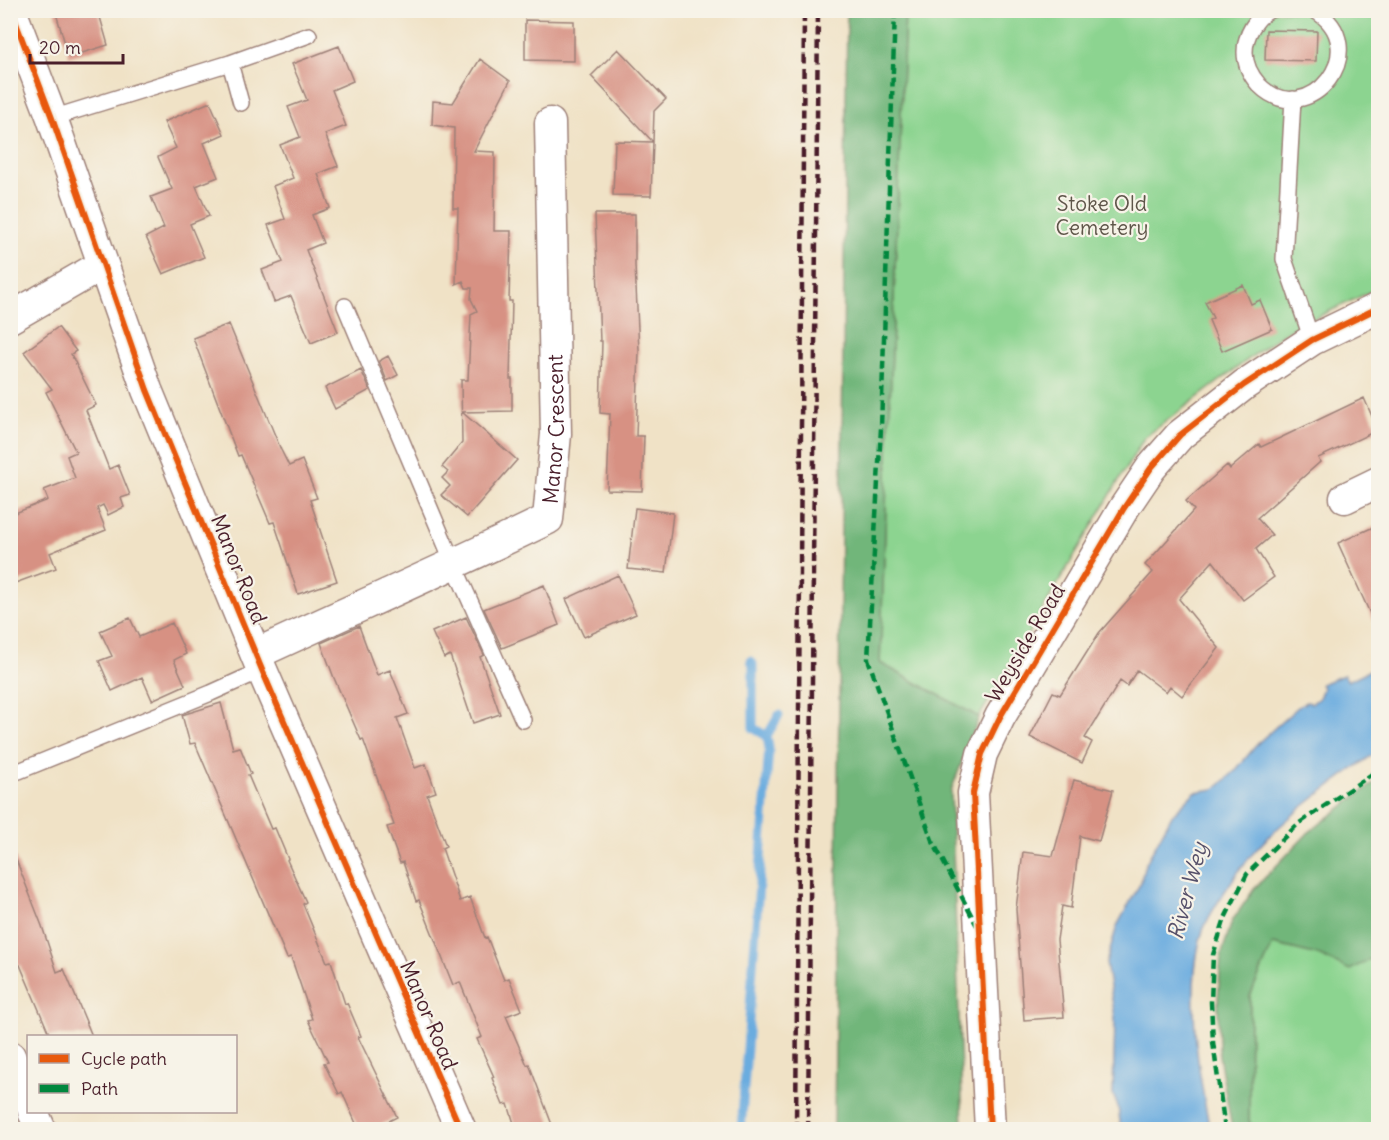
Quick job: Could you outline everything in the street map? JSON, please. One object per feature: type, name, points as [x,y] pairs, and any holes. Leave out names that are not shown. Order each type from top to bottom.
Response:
[{"type":"street","name":"Manor Road","points":[[11,10],[147,390],[259,662],[461,1130]]},
{"type":"street","name":"Manor Crescent","points":[[259,662],[391,591],[454,565],[548,519],[556,434],[550,123]]},
{"type":"street","points":[[10,318],[102,265]]},
{"type":"street","name":"Weyside Road","points":[[990,1130],[973,794],[982,754],[1000,717],[1124,508],[1151,468],[1180,435],[1244,385],[1312,340],[1378,308]]},
{"type":"street","points":[[1345,498],[1378,482]]},
{"type":"street","points":[[10,1056],[27,1098]]},
{"type":"street","points":[[33,1113],[41,1130]]},
{"type":"lane","points":[[1270,10],[1255,23],[1248,36],[1245,50],[1247,66],[1254,79],[1265,90],[1278,97],[1293,99],[1309,96],[1323,87],[1334,75],[1339,59],[1339,43],[1333,28],[1323,16],[1314,10]]},
{"type":"lane","points":[[1333,28],[1338,10]]},
{"type":"lane","points":[[51,118],[230,63],[309,35]]},
{"type":"lane","points":[[230,63],[241,102]]},
{"type":"lane","points":[[1293,99],[1284,259],[1312,340]]},
{"type":"lane","points":[[345,306],[454,565],[523,720]]},
{"type":"lane","points":[[18,771],[211,693],[259,662]]},
{"type":"green space","points":[[847,11],[905,11],[880,663],[979,717],[951,791],[963,1129],[834,1129]]},
{"type":"green space","name":"Stoke Old Cemetery","points":[[905,11],[1378,11],[1378,288],[1282,334],[1144,438],[979,717],[880,663]]},
{"type":"green space","points":[[1378,780],[1378,1129],[1252,1129],[1249,1120],[1250,996],[1308,833]]},
{"type":"green space","points":[[1378,780],[1378,955],[1350,970],[1318,955],[1273,944],[1250,996],[1249,1120],[1252,1129],[1232,1129],[1219,1056],[1218,1000],[1221,956],[1232,921],[1254,889],[1308,833]]},
{"type":"water","name":"River Wey","points":[[1378,666],[1378,751],[1310,801],[1262,844],[1230,883],[1211,913],[1202,934],[1194,986],[1195,1035],[1210,1129],[1121,1129],[1118,1107],[1113,1094],[1115,1017],[1106,963],[1117,926],[1141,882],[1144,867],[1172,815],[1195,792],[1214,789],[1220,785],[1259,742],[1298,707],[1306,702],[1312,703],[1319,698],[1323,688],[1321,684],[1344,675],[1348,681]]},
{"type":"building","points":[[55,10],[98,10],[108,45],[69,57]]},
{"type":"building","points":[[525,20],[574,21],[574,61],[525,60]]},
{"type":"building","points":[[1266,30],[1317,31],[1316,61],[1265,60]]},
{"type":"building","points":[[339,46],[353,81],[332,90],[346,126],[325,134],[338,166],[318,174],[330,208],[312,215],[323,243],[306,250],[338,332],[311,343],[291,296],[274,302],[262,270],[283,262],[268,225],[285,219],[273,186],[293,178],[280,145],[300,137],[288,107],[307,100],[292,64]]},
{"type":"building","points":[[618,49],[666,99],[654,111],[653,142],[591,76]]},
{"type":"building","points":[[480,59],[510,81],[474,151],[495,152],[494,231],[511,231],[509,301],[512,301],[510,379],[512,379],[512,411],[462,412],[517,460],[467,517],[441,495],[450,486],[442,478],[448,472],[442,467],[462,443],[461,380],[468,380],[471,314],[477,311],[471,299],[472,288],[466,288],[463,281],[456,284],[458,208],[453,208],[454,128],[432,125],[433,101],[453,103]]},
{"type":"building","points":[[210,102],[224,134],[204,143],[218,177],[196,186],[209,216],[190,224],[204,257],[163,274],[146,237],[164,228],[151,197],[172,189],[158,157],[176,148],[164,122]]},
{"type":"building","points":[[615,141],[653,142],[651,196],[613,195]]},
{"type":"building","points":[[595,214],[635,214],[639,351],[636,436],[644,436],[642,491],[607,490],[610,414],[600,413],[602,341],[600,341]]},
{"type":"building","points":[[1243,285],[1251,304],[1260,300],[1272,329],[1222,351],[1209,320],[1213,318],[1205,302]]},
{"type":"building","points":[[229,324],[289,466],[302,460],[317,498],[310,500],[337,581],[298,594],[274,522],[270,523],[241,455],[238,456],[193,338]]},
{"type":"building","points":[[58,327],[76,351],[71,354],[96,405],[86,410],[109,469],[118,465],[130,495],[121,498],[124,507],[108,515],[103,505],[97,508],[106,530],[50,553],[56,568],[10,585],[10,515],[48,500],[44,490],[75,478],[67,456],[76,452],[46,392],[52,389],[24,352]]},
{"type":"building","points":[[388,356],[398,375],[387,381],[379,361]]},
{"type":"building","points":[[361,370],[370,390],[335,409],[325,388]]},
{"type":"building","points":[[1364,398],[1378,430],[1318,458],[1320,462],[1257,518],[1272,535],[1256,549],[1274,577],[1243,600],[1213,561],[1179,599],[1219,648],[1182,696],[1170,686],[1166,692],[1137,670],[1127,686],[1120,681],[1085,738],[1092,742],[1082,763],[1030,737],[1053,692],[1060,695],[1099,633],[1153,572],[1145,565],[1194,510],[1186,501],[1227,465],[1230,469],[1259,444],[1261,447]]},
{"type":"building","points":[[635,508],[673,513],[666,573],[628,569]]},
{"type":"building","points":[[1378,525],[1378,631],[1338,543]]},
{"type":"building","points":[[618,575],[636,614],[584,637],[566,599]]},
{"type":"building","points":[[544,585],[559,625],[502,648],[484,609]]},
{"type":"building","points":[[466,617],[484,655],[480,657],[500,714],[473,723],[450,655],[444,658],[432,632]]},
{"type":"building","points":[[130,618],[139,637],[172,623],[186,654],[174,660],[185,685],[152,700],[142,677],[112,691],[99,661],[112,656],[100,631]]},
{"type":"building","points":[[359,626],[377,675],[390,670],[408,714],[397,718],[415,768],[426,764],[436,792],[427,795],[446,846],[442,848],[460,901],[470,897],[504,980],[509,978],[522,1010],[506,1016],[527,1065],[529,1064],[554,1130],[516,1130],[508,1104],[503,1105],[492,1078],[494,1077],[477,1039],[482,1037],[460,982],[453,985],[419,900],[416,901],[403,862],[400,863],[387,827],[394,825],[363,739],[361,740],[321,643]]},
{"type":"building","points":[[221,703],[233,749],[240,747],[251,774],[248,775],[271,829],[275,828],[306,902],[303,904],[327,962],[331,961],[345,1004],[347,1003],[361,1036],[358,1037],[397,1117],[371,1130],[359,1130],[342,1092],[339,1094],[324,1063],[328,1062],[308,1020],[312,1019],[291,957],[287,958],[195,743],[190,744],[182,715]]},
{"type":"building","points":[[1074,780],[1113,790],[1099,841],[1080,836],[1071,908],[1062,906],[1057,940],[1064,1017],[1024,1020],[1016,909],[1023,852],[1053,856]]},
{"type":"building","points":[[10,852],[13,852],[57,972],[64,969],[92,1035],[50,1035],[20,965],[15,967],[10,952]]},
{"type":"waterway","points":[[751,661],[753,664],[753,728],[767,736]]},
{"type":"waterway","points":[[741,1130],[769,748],[767,736],[779,715]]},
{"type":"railway","points":[[796,1130],[804,10]]},
{"type":"railway","points":[[808,1130],[818,10]]},
{"type":"marked path","points":[[895,10],[881,428],[868,659],[932,840],[977,926]]},
{"type":"marked path","points":[[1225,1130],[1213,1042],[1211,1002],[1213,955],[1225,918],[1247,874],[1298,824],[1378,770]]},
{"type":"cycle path","points":[[11,10],[52,118],[147,390],[262,670],[461,1130]]},
{"type":"cycle path","points":[[990,1130],[973,793],[982,754],[1000,717],[1124,508],[1151,468],[1180,435],[1244,385],[1312,340],[1378,308]]}]
